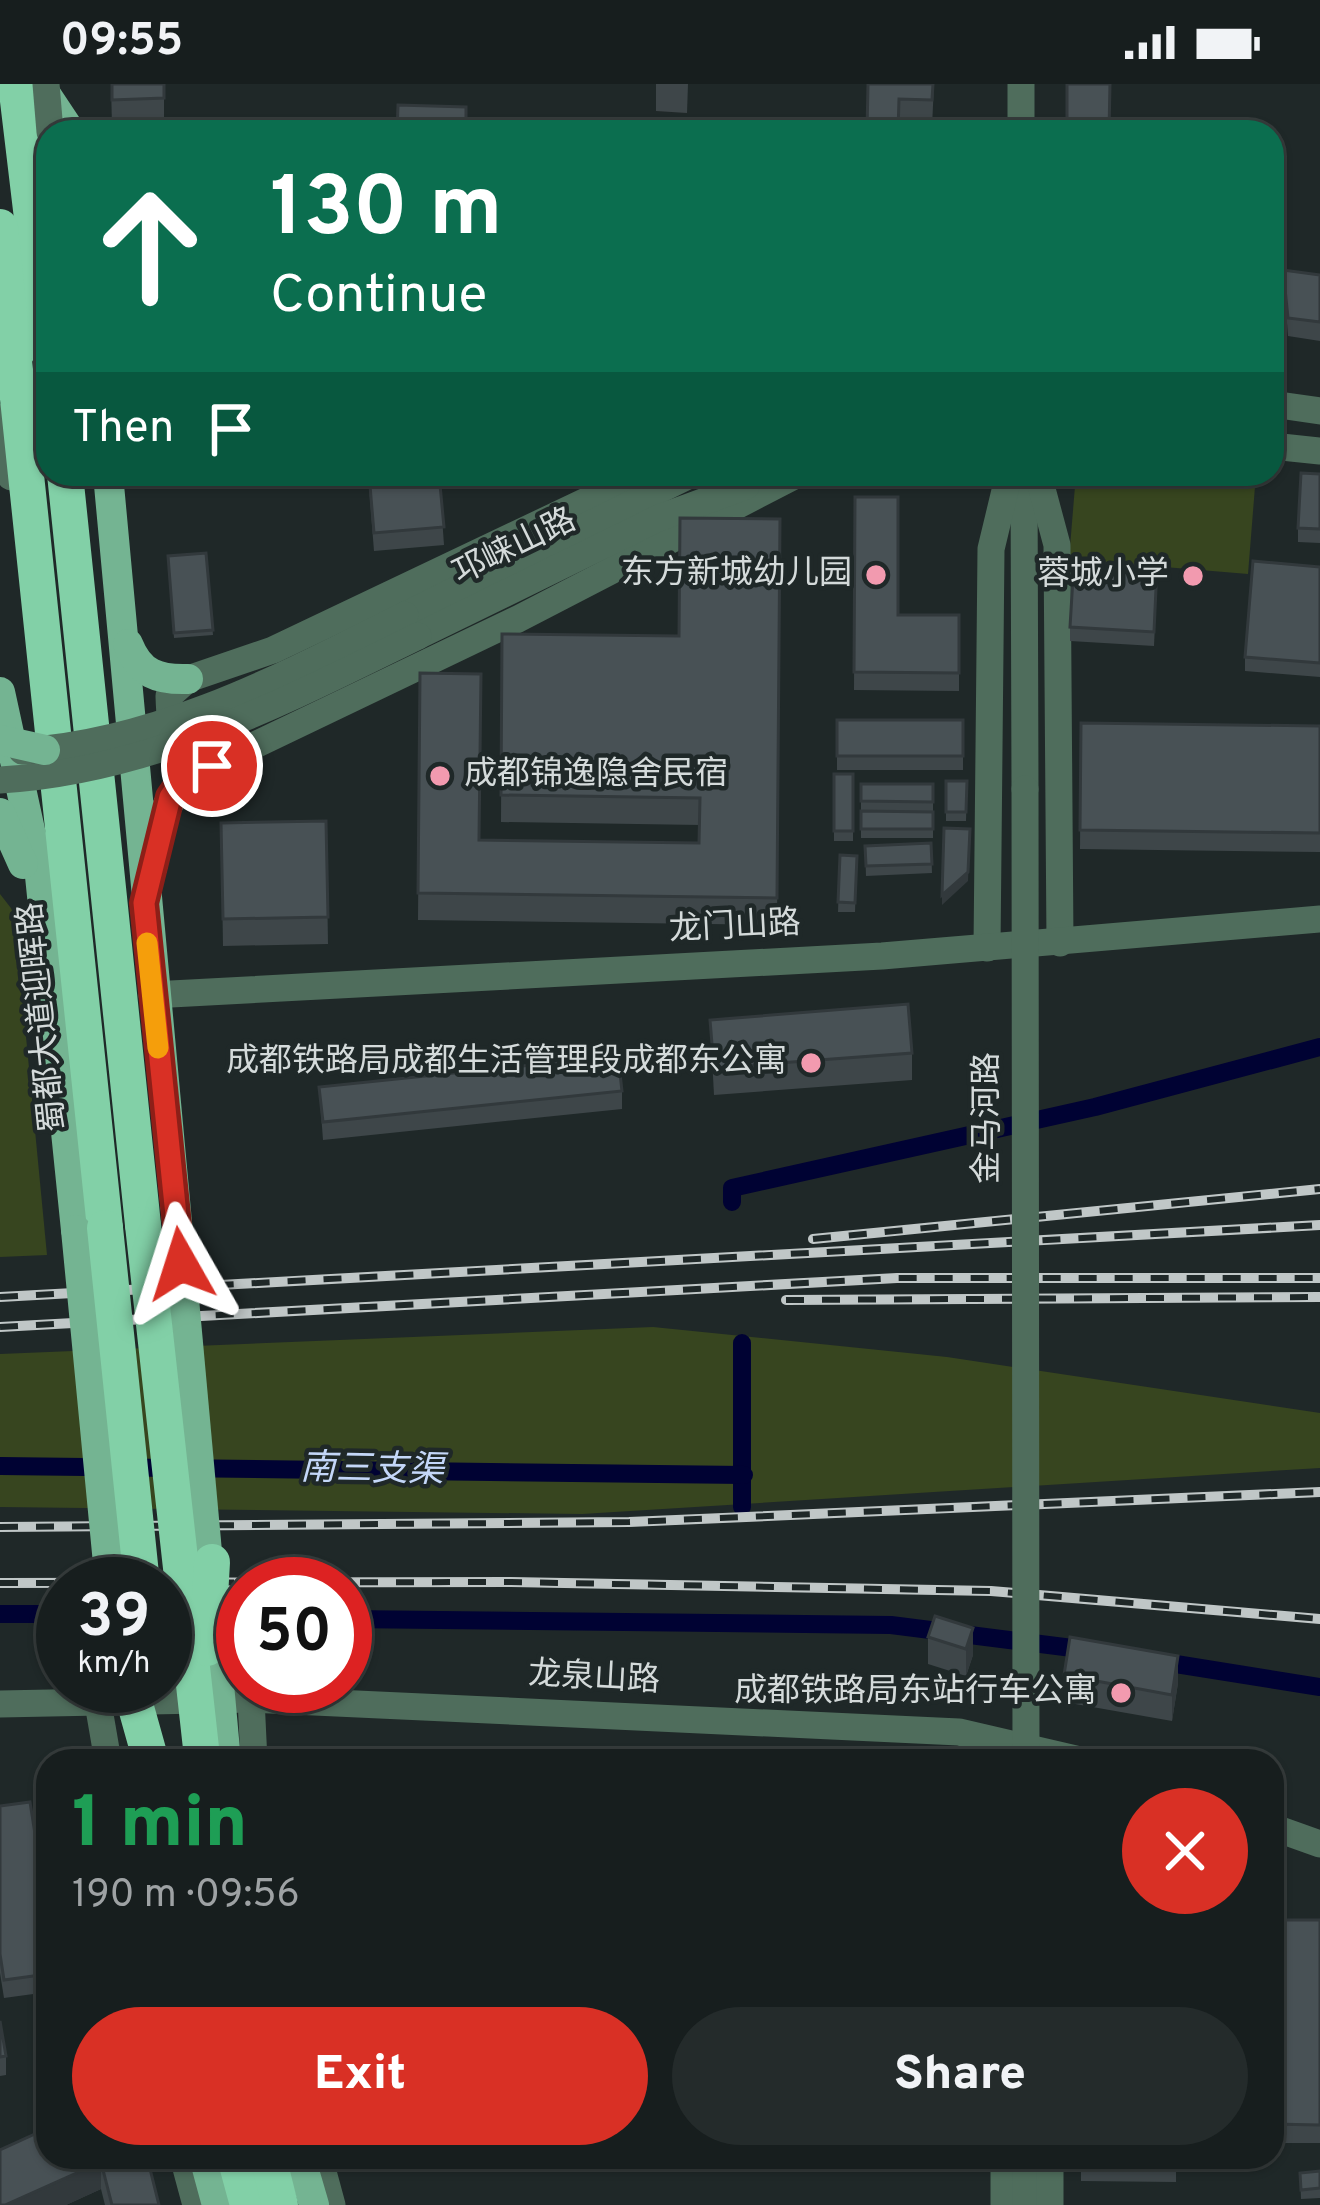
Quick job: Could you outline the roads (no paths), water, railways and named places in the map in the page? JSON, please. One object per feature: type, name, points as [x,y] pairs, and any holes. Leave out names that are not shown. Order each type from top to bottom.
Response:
[{"type":"highway","points":[[16,84],[36,252]]},
{"type":"highway","name":"蜀都大道迎晖路","points":[[0,227],[41,597],[91,1229],[138,1557]]},
{"type":"highway","points":[[67,486],[160,1223],[209,1749]]},
{"type":"highway","points":[[210,1749],[212,1562]]},
{"type":"highway","points":[[127,1713],[146,1749]]},
{"type":"highway","points":[[155,1713],[160,1749]]},
{"type":"highway","points":[[239,2169],[248,2205]]},
{"type":"highway","points":[[271,2169],[280,2205]]},
{"type":"main road","points":[[42,84],[63,120]]},
{"type":"main road","points":[[109,486],[152,995],[160,1223],[212,1562]]},
{"type":"main road","points":[[125,637],[135,663],[149,674],[188,679]]},
{"type":"main road","points":[[0,692],[40,876],[54,998]]},
{"type":"main road","points":[[0,740],[45,750]]},
{"type":"main road","points":[[144,903],[170,797],[179,784],[212,766]]},
{"type":"main road","points":[[0,813],[37,895],[91,1229],[109,1557]]},
{"type":"main road","points":[[0,856],[37,895]]},
{"type":"main road","points":[[121,1713],[128,1749]]},
{"type":"main road","points":[[207,2169],[217,2205]]},
{"type":"main road","points":[[304,2169],[314,2205]]},
{"type":"street","points":[[42,84],[48,120]]},
{"type":"street","points":[[1021,84],[1021,120]]},
{"type":"street","points":[[1284,406],[1320,411]]},
{"type":"street","points":[[2,426],[41,597]]},
{"type":"street","points":[[1284,447],[1320,451]]},
{"type":"street","points":[[76,486],[78,567]]},
{"type":"street","points":[[618,486],[273,650],[188,679],[169,695],[174,740],[192,760],[212,766],[518,619],[775,486]]},
{"type":"street","name":"邛崃山路","points":[[411,626],[670,486]]},
{"type":"street","name":"邛崃山路","points":[[411,626],[659,518],[746,486]]},
{"type":"street","points":[[987,948],[991,549],[1007,486]]},
{"type":"street","name":"金马河路","points":[[1024,486],[1026,1749]]},
{"type":"street","points":[[1041,486],[1058,545],[1060,943]]},
{"type":"street","points":[[0,752],[45,750],[203,709],[411,626]]},
{"type":"street","points":[[0,780],[67,774],[154,754],[222,729],[411,626]]},
{"type":"street","name":"龙门山路","points":[[152,995],[987,948],[1320,920]]},
{"type":"street","name":"龙泉山路","points":[[0,1704],[36,1700]]},
{"type":"street","name":"龙泉山路","points":[[372,1705],[959,1732],[998,1749]]},
{"type":"street","points":[[109,1749],[113,1713]]},
{"type":"street","points":[[252,1713],[253,1749]]},
{"type":"street","points":[[1284,1831],[1320,1844]]},
{"type":"street","points":[[186,2169],[196,2205]]},
{"type":"street","points":[[322,2169],[332,2205]]},
{"type":"street","points":[[1004,2169],[1004,2205]]},
{"type":"street","points":[[1026,2169],[1026,2205]]},
{"type":"street","points":[[1050,2169],[1050,2205]]},
{"type":"waterway","points":[[732,1202],[732,1188],[1095,1107],[1320,1047]]},
{"type":"waterway","points":[[742,1343],[742,1507]]},
{"type":"waterway","name":"南三支渠","points":[[0,1466],[744,1475]]},
{"type":"waterway","points":[[0,1614],[36,1614]]},
{"type":"waterway","points":[[372,1619],[891,1625],[1088,1650]]},
{"type":"waterway","points":[[1157,1661],[1320,1687]]},
{"type":"railway","points":[[813,1239],[1320,1189]]},
{"type":"railway","points":[[0,1297],[1320,1225]]},
{"type":"railway","points":[[0,1327],[897,1278],[1320,1278]]},
{"type":"railway","points":[[786,1300],[1320,1297]]},
{"type":"railway","points":[[0,1527],[629,1522],[1320,1492]]},
{"type":"railway","points":[[0,1583],[511,1582],[991,1591],[1320,1619]]},
{"type":"place","name":"东方新城幼儿园","points":[[876,575]]},
{"type":"place","name":"蓉城小学","points":[[1193,576]]},
{"type":"place","name":"成都锦逸隐舍民宿","points":[[440,776]]},
{"type":"place","name":"成都铁路局成都生活管理段成都东公寓","points":[[811,1063]]},
{"type":"place","name":"成都铁路局东站行车公寓","points":[[1121,1693]]}]
